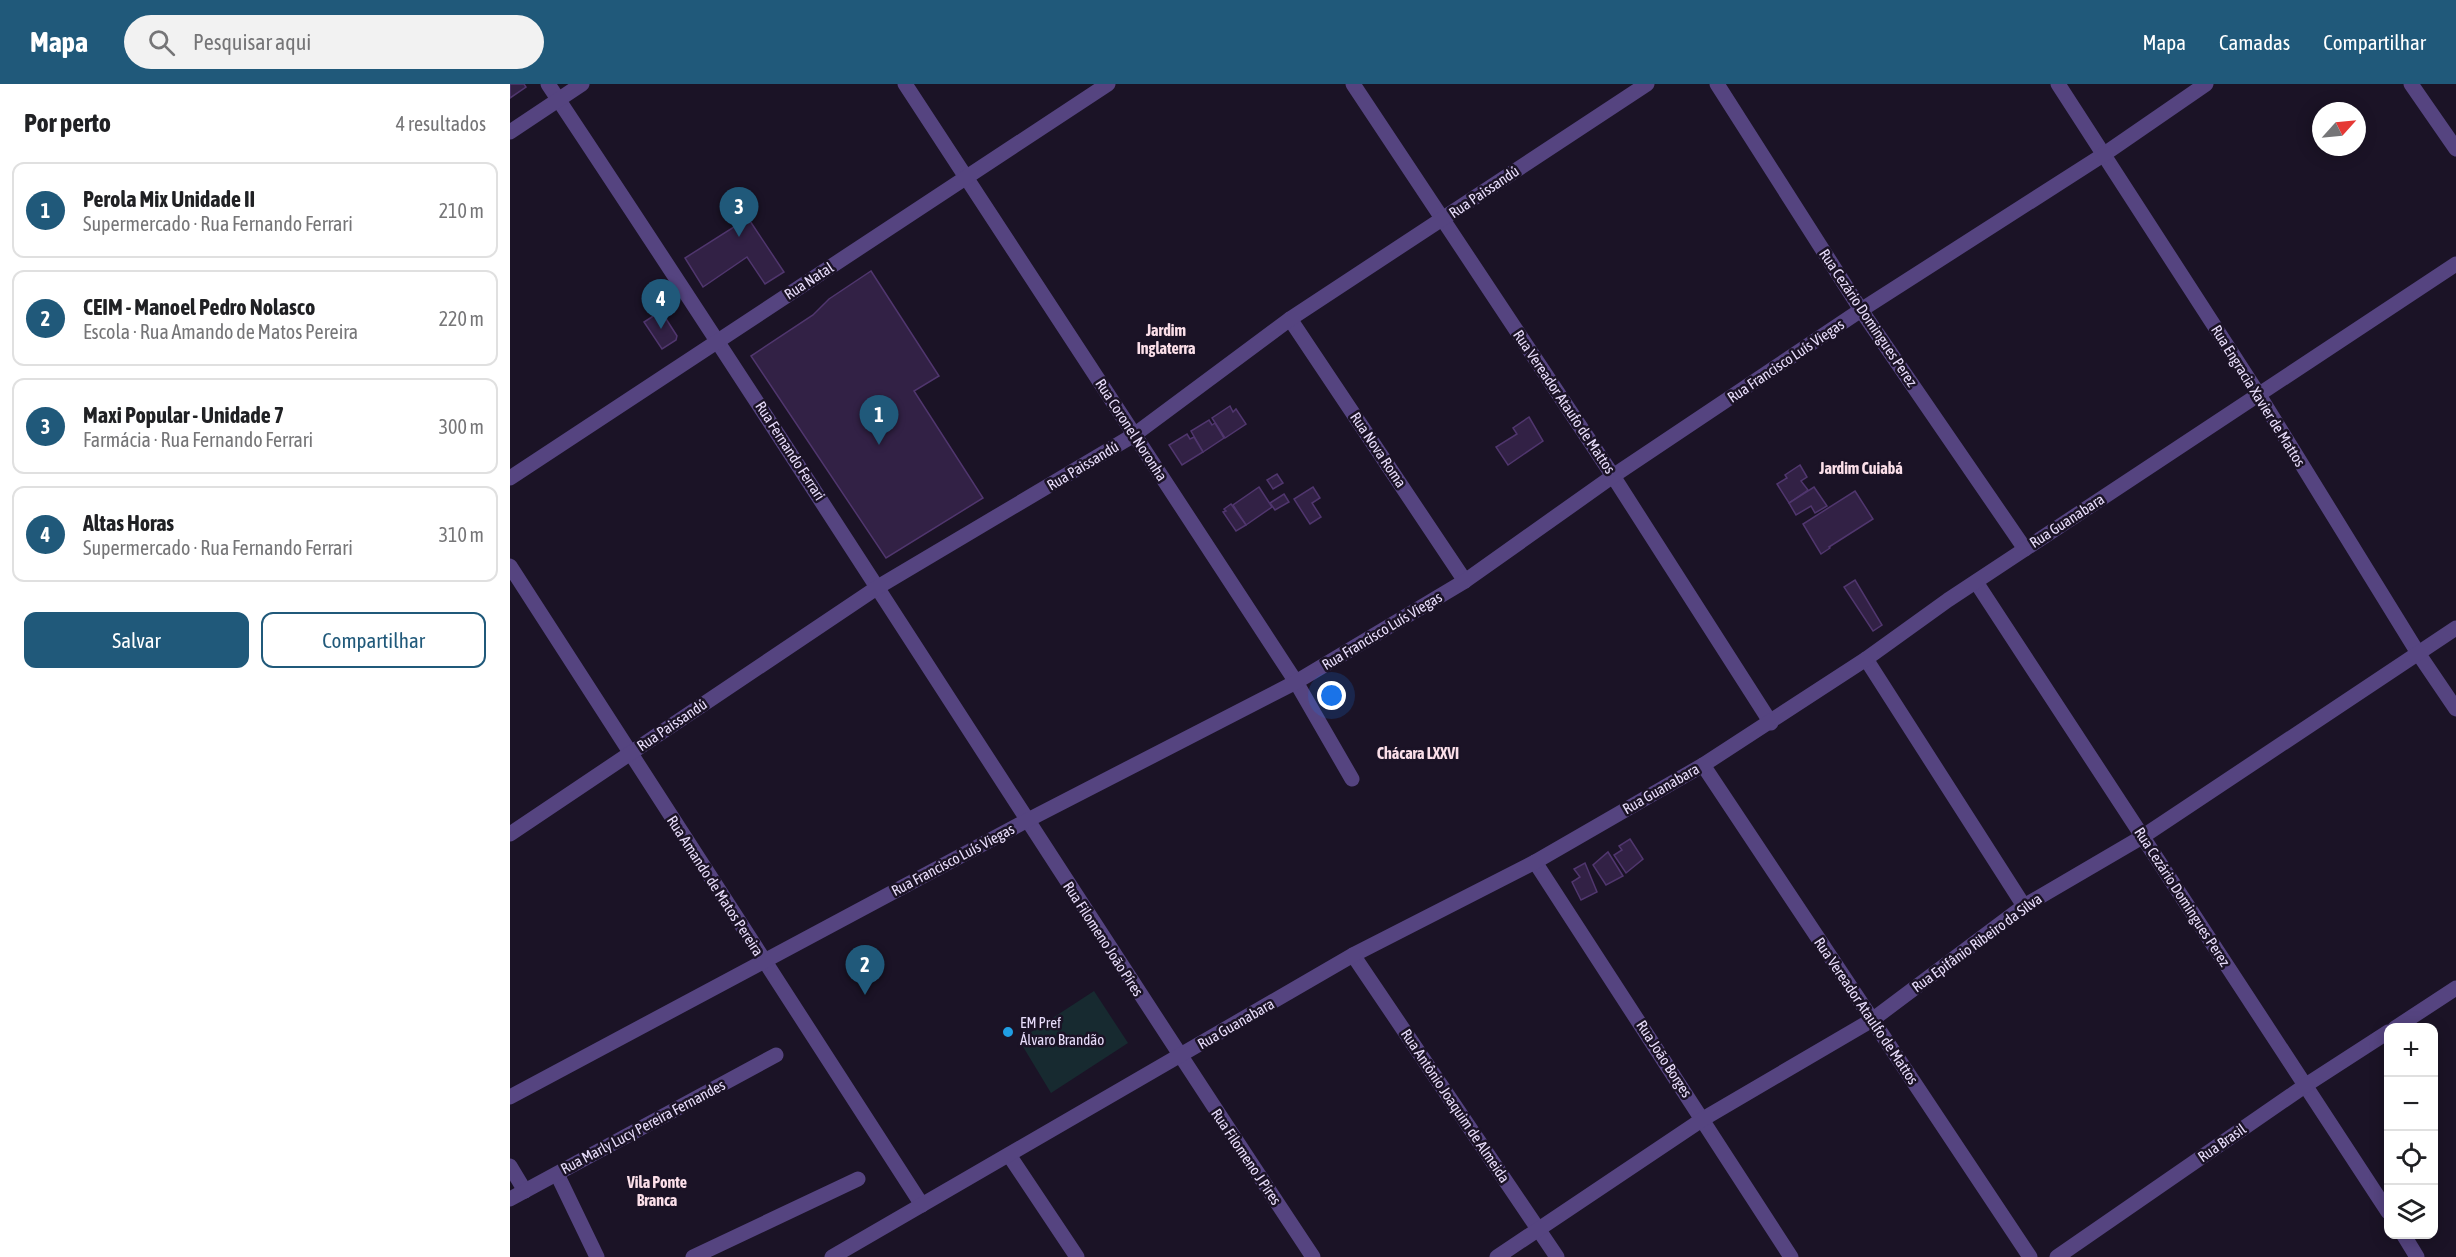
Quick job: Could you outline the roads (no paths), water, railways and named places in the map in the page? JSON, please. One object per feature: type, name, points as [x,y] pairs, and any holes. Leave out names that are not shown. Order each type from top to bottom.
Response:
[{"type":"street","name":"Rua Fernando Ferrari","points":[[548,84],[879,587],[1026,820]]},
{"type":"street","points":[[510,132],[582,84]]},
{"type":"street","name":"Rua Coronel Noronha","points":[[905,84],[1296,682],[1352,779]]},
{"type":"street","name":"Rua Natal","points":[[510,478],[1108,84]]},
{"type":"street","name":"Rua Vereador Ataufo de Mattos","points":[[1353,84],[1613,476],[1771,723]]},
{"type":"street","name":"Rua Paissandú","points":[[510,834],[879,587],[1134,435],[1290,319],[1647,84]]},
{"type":"street","name":"Rua Cezário Domingues Perez","points":[[1717,84],[1861,310],[2025,549]]},
{"type":"street","name":"Rua Engracia Xavier de Mattos","points":[[2058,84],[2259,395],[2418,653],[2456,710]]},
{"type":"street","name":"Rua Francisco Luís Viegas","points":[[510,1097],[1026,820],[1296,682],[1465,581],[1613,476],[1861,310],[2103,155],[2206,84]]},
{"type":"street","points":[[2411,84],[2456,149]]},
{"type":"street","name":"Rua Guanabara","points":[[832,1257],[1353,955],[1535,862],[1703,765],[1771,723],[2025,549],[2456,264]]},
{"type":"street","name":"Rua Nova Roma","points":[[1290,319],[1465,581]]},
{"type":"street","name":"Rua Amando de Matos Pereira","points":[[510,566],[922,1205]]},
{"type":"street","name":"Rua Cezário Domingues Perez","points":[[1976,582],[2384,1206]]},
{"type":"street","name":"Rua Epifânio Ribeiro da Silva","points":[[1497,1257],[1703,1119],[1872,1020],[2024,906],[2142,837],[2456,628]]},
{"type":"street","points":[[1866,659],[2024,906]]},
{"type":"street","name":"Rua Vereador Ataulfo de Mattos","points":[[1703,765],[2030,1257]]},
{"type":"street","name":"Rua Filomeno João Píres","points":[[1026,820],[1180,1057]]},
{"type":"street","name":"Rua João Borges","points":[[1535,862],[1791,1257]]},
{"type":"street","name":"Rua Antônio Joaquim de Almeida","points":[[1353,955],[1557,1257]]},
{"type":"street","points":[[2403,1023],[2456,988]]},
{"type":"street","name":"Rua Brasil","points":[[2056,1257],[2384,1035]]},
{"type":"street","name":"Rua Marly Lucy Pereira Fernandes","points":[[510,1199],[776,1055]]},
{"type":"street","name":"Rua Filomeno J Píres","points":[[1180,1057],[1312,1257]]},
{"type":"street","points":[[1009,1155],[1077,1257]]},
{"type":"street","points":[[510,1166],[525,1191]]},
{"type":"street","points":[[557,1174],[597,1257]]},
{"type":"street","points":[[693,1257],[858,1179]]},
{"type":"street","points":[[2406,1239],[2418,1257]]},
{"type":"place","name":"Maxi Popular - Unidade 7","points":[[739,237]]},
{"type":"place","name":"Altas Horas","points":[[661,329]]},
{"type":"place","name":"Perola Mix Unidade II","points":[[879,445]]},
{"type":"place","name":"CEIM - Manoel Pedro Nolasco","points":[[865,995]]},
{"type":"place","name":"EM Pref Álvaro Brandão","points":[[1008,1032]]},
{"type":"district","name":"Jardim Inglaterra","points":[[1166,339]]},
{"type":"district","name":"Jardim Cuiabá","points":[[1861,468]]},
{"type":"district","name":"Chácara LXXVI","points":[[1418,753]]},
{"type":"district","name":"Vila Ponte Branca","points":[[657,1191]]}]
